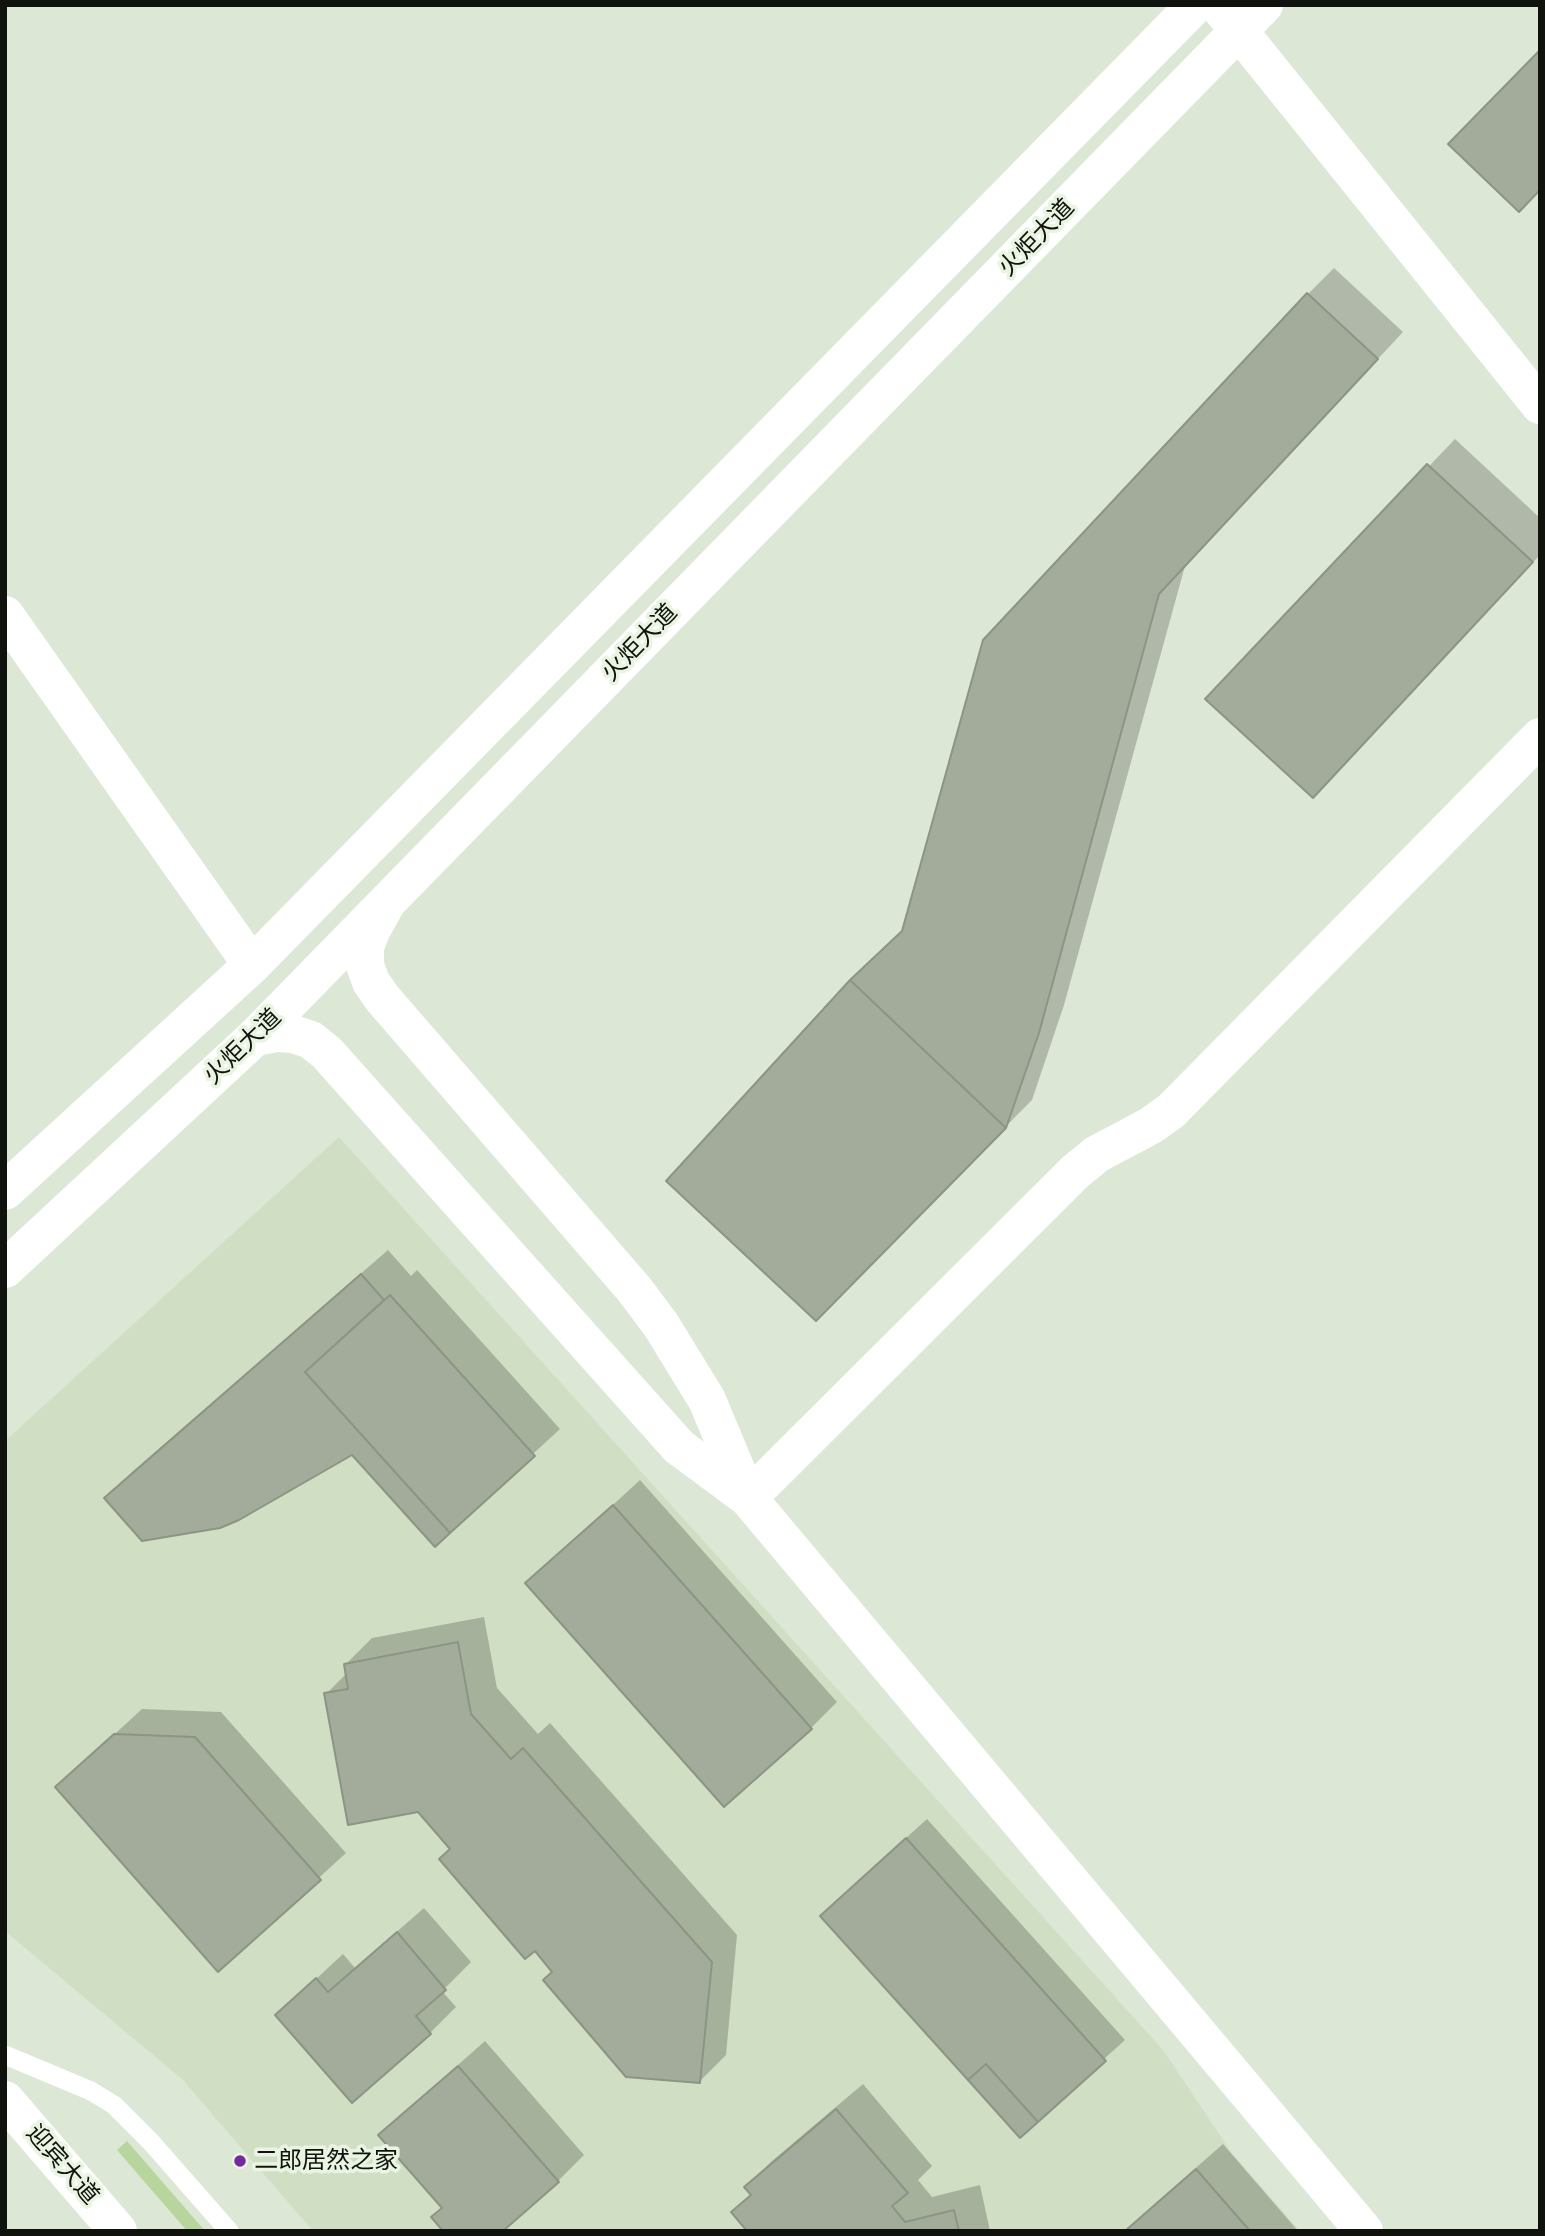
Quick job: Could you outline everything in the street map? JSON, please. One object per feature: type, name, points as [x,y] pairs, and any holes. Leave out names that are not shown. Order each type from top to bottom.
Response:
[{"type":"main road","name":"火炬大道","points":[[5,1191],[252,965],[1195,5]]},
{"type":"main road","name":"火炬大道","points":[[5,1269],[255,1037],[1240,14]]},
{"type":"main road","points":[[1240,14],[1540,405]]},
{"type":"main road","points":[[5,615],[252,965]]},
{"type":"main road","points":[[748,1498],[1075,1172],[1097,1154],[1150,1126],[1171,1111],[1540,737]]},
{"type":"main road","points":[[388,900],[365,947],[371,982],[634,1289],[661,1325],[707,1400],[748,1498]]},
{"type":"main road","points":[[255,1037],[276,1033],[293,1034],[311,1040],[327,1052],[679,1447],[748,1498],[1364,2231]]},
{"type":"main road","name":"迎宾大道","points":[[5,2100],[118,2231]]},
{"type":"lane","points":[[5,2055],[92,2091],[114,2105],[151,2142],[229,2231]]},
{"type":"shaded area","points":[[339,1137],[1163,2050],[1231,2152],[1300,2231],[313,2231],[182,2079],[5,1931],[5,1441]]},
{"type":"green space","points":[[127,2141],[205,2231],[187,2231],[117,2150]]},
{"type":"building","points":[[1540,50],[1540,190],[1519,212],[1448,144]]},
{"type":"building","points":[[1307,293],[1378,359],[1159,594],[1039,1033],[1006,1128],[850,980],[902,931],[983,640]]},
{"type":"building","points":[[1427,464],[1533,562],[1313,798],[1205,699]]},
{"type":"building","points":[[850,980],[1006,1128],[816,1321],[666,1181]]},
{"type":"building","points":[[361,1274],[384,1300],[305,1372],[450,1533],[435,1547],[352,1455],[239,1520],[220,1528],[142,1541],[104,1498]]},
{"type":"building","points":[[390,1295],[535,1456],[450,1533],[305,1372]]},
{"type":"building","points":[[613,1505],[812,1729],[724,1807],[525,1583]]},
{"type":"building","points":[[458,1642],[471,1714],[511,1759],[523,1748],[712,1962],[700,2083],[626,2077],[543,1980],[552,1972],[535,1951],[525,1959],[439,1859],[450,1849],[418,1812],[348,1825],[324,1693],[348,1689],[344,1664]]},
{"type":"building","points":[[114,1734],[195,1737],[321,1880],[218,1972],[55,1787]]},
{"type":"building","points":[[906,1838],[1106,2061],[1038,2122],[986,2064],[968,2080],[820,1916]]},
{"type":"building","points":[[397,1932],[446,1990],[416,2016],[431,2034],[352,2103],[275,2015],[316,1978],[328,1992]]},
{"type":"building","points":[[986,2064],[1038,2122],[1020,2138],[968,2080]]},
{"type":"building","points":[[458,2066],[559,2182],[503,2231],[443,2231],[431,2217],[442,2208],[378,2135]]},
{"type":"building","points":[[836,2109],[908,2193],[892,2206],[905,2222],[954,2210],[959,2231],[747,2231],[731,2212],[751,2195],[744,2187]]},
{"type":"building","points":[[1196,2169],[1250,2231],[1125,2231]]},
{"type":"place","name":"二郎居然之家","points":[[240,2161]]}]
